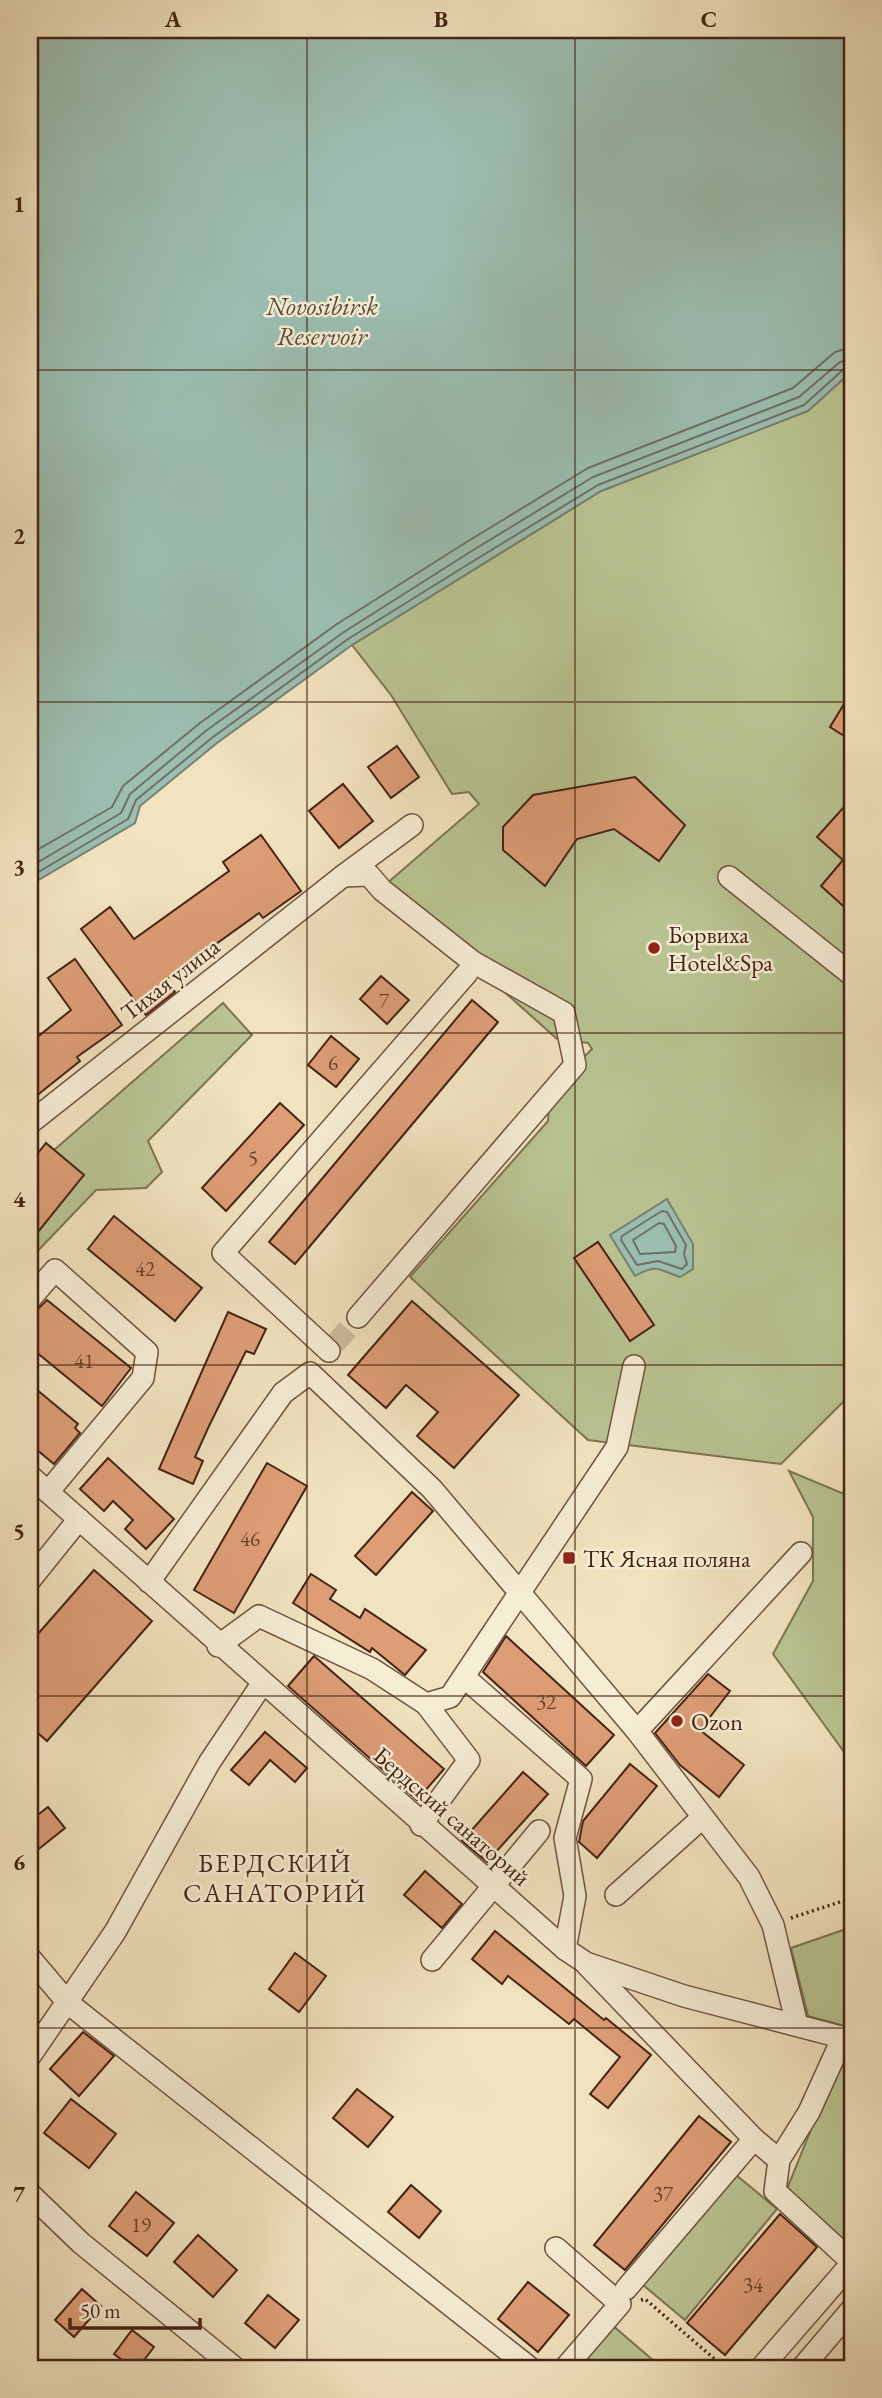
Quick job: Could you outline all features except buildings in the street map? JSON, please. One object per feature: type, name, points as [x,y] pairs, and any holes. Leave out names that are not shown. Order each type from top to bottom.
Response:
[{"type":"street","name":"Тихая улица","points":[[30,1123],[343,876],[412,825]]},
{"type":"street","points":[[343,876],[369,875],[382,890],[472,962],[564,1013],[575,1065],[358,1317]]},
{"type":"street","points":[[729,877],[852,975]]},
{"type":"street","points":[[149,1582],[283,1393],[310,1373],[332,1348],[223,1253],[467,973]]},
{"type":"street","points":[[30,1299],[55,1270],[147,1352],[143,1378],[48,1492]]},
{"type":"street","points":[[426,1704],[450,1697],[617,1447],[634,1366]]},
{"type":"street","points":[[310,1373],[432,1489],[637,1731],[749,1877],[773,1925],[797,2025]]},
{"type":"street","name":"Бердский санаторий","points":[[30,1476],[421,1825],[586,1964],[684,1996],[848,2039]]},
{"type":"street","points":[[30,1580],[79,1519]]},
{"type":"street","points":[[637,1731],[801,1553]]},
{"type":"street","points":[[218,1646],[259,1616],[372,1669],[426,1704],[470,1760],[421,1825]]},
{"type":"street","points":[[464,1677],[581,1779],[565,1838],[575,1896],[565,1949]]},
{"type":"street","points":[[30,2056],[115,1931],[209,1763],[262,1684]]},
{"type":"street","points":[[616,1895],[702,1818]]},
{"type":"street","points":[[432,1960],[539,1831]]},
{"type":"street","points":[[30,1958],[68,2003],[530,2368]]},
{"type":"street","points":[[586,1964],[754,2139],[779,2160]]},
{"type":"street","points":[[761,2368],[852,2263],[775,2191],[779,2160],[809,2112],[848,2039]]},
{"type":"street","points":[[565,2368],[754,2139]]},
{"type":"street","points":[[30,2194],[81,2243],[235,2368]]},
{"type":"street","points":[[556,2248],[623,2296]]},
{"type":"street","points":[[802,2368],[852,2309]]},
{"type":"path","points":[[773,1925],[852,1898]]},
{"type":"path","points":[[623,2296],[645,2299],[725,2368]]},
{"type":"green space","name":"Борвиха Hotel&Spa","points":[[852,371],[852,1393],[781,1464],[588,1440],[410,1277],[548,1121],[550,1090],[592,1049],[588,1043],[557,1039],[385,885],[479,804],[469,792],[452,794],[391,695],[352,645],[601,491],[808,411]]},
{"type":"green space","points":[[223,1003],[252,1035],[148,1141],[162,1172],[146,1188],[96,1190],[30,1259],[30,1171]]},
{"type":"green space","points":[[789,1471],[844,1494],[852,1490],[852,1763],[773,1654],[813,1581],[813,1517]]},
{"type":"green space","points":[[852,1927],[852,2028],[808,2016],[791,1948]]},
{"type":"green space","points":[[852,2028],[852,2257],[785,2194]]},
{"type":"green space","points":[[735,2174],[777,2209],[685,2320],[643,2285]]},
{"type":"green space","points":[[611,2324],[662,2368],[574,2368]]},
{"type":"water","name":"Novosibirsk Reservoir","points":[[30,30],[852,30],[852,371],[808,411],[601,491],[352,645],[217,743],[140,806],[135,823],[30,885]]},
{"type":"water","points":[[667,1199],[693,1244],[693,1269],[680,1277],[654,1269],[635,1276],[610,1235]]},
{"type":"tunnel","points":[[334,1345],[358,1317]]},
{"type":"place","name":"Борвиха Hotel&Spa","points":[[654,948]]},
{"type":"place","name":"ТК Ясная поляна","points":[[569,1558]]},
{"type":"place","name":"Ozon","points":[[677,1721]]},
{"type":"district","name":"БЕРДСКИЙ САНАТОРИЙ","points":[[275,1878]]}]
